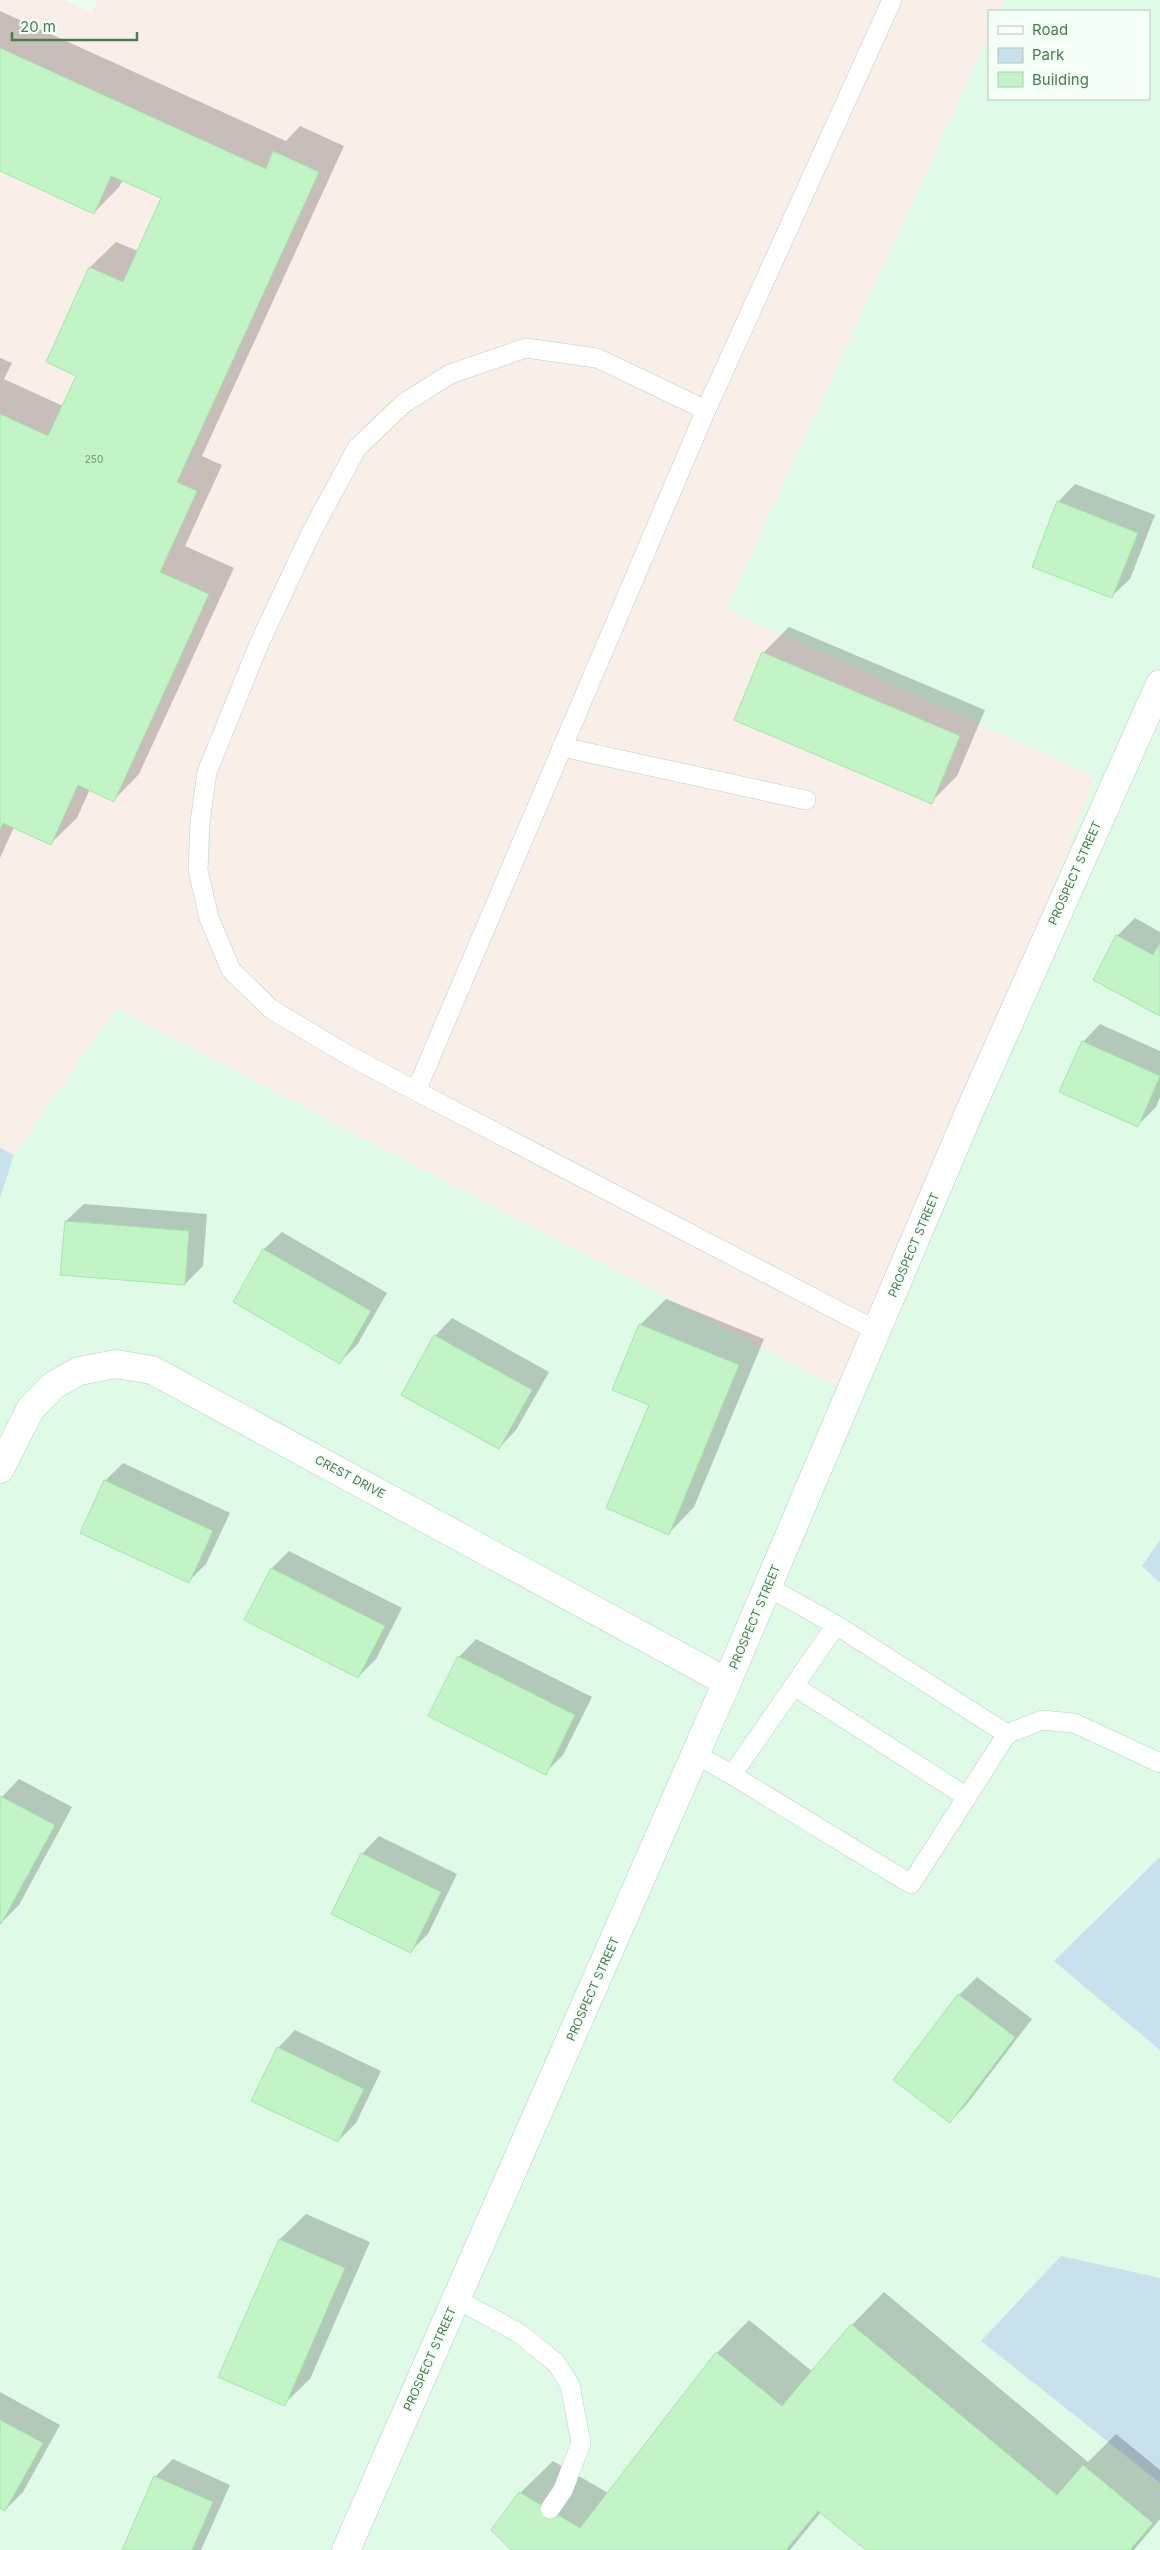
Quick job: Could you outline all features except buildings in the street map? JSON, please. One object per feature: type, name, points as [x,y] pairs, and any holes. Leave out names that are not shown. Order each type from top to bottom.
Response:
[{"type":"main road","name":"PROSPECT STREET","points":[[350,2549],[456,2299],[768,1587],[975,1099],[1160,684]]},
{"type":"main road","name":"CREST DRIVE","points":[[0,1470],[31,1408],[54,1385],[79,1371],[116,1364],[152,1370],[727,1682]]},
{"type":"lane","points":[[416,1091],[706,410],[892,0]]},
{"type":"lane","points":[[706,410],[597,358],[526,348],[450,374],[403,404],[357,448],[312,531],[259,644],[207,772],[200,823],[198,870],[209,918],[231,970],[271,1010],[346,1054],[877,1331]]},
{"type":"lane","points":[[562,747],[806,800]]},
{"type":"lane","points":[[768,1587],[836,1625],[1007,1734]]},
{"type":"lane","points":[[732,1775],[836,1625]]},
{"type":"lane","points":[[794,1686],[967,1797]]},
{"type":"lane","points":[[696,1754],[911,1884],[1007,1734],[1042,1720],[1074,1723],[1160,1763]]},
{"type":"lane","points":[[456,2299],[519,2333],[556,2363],[570,2385],[581,2443],[563,2490],[550,2509]]},
{"type":"shaded area","points":[[0,0],[64,0],[92,12],[98,0],[1005,0],[1000,10],[988,10],[988,37],[726,609],[1095,777],[971,1108],[843,1390],[116,1008],[14,1155],[0,1148]]},
{"type":"shaded area","points":[[1005,0],[1160,0],[1160,2550],[0,2550],[0,1198],[14,1155],[115,1008],[843,1389],[1095,777],[726,609],[988,37],[988,100],[1150,100],[1150,10],[1000,10]]},
{"type":"green space","points":[[0,1148],[14,1155],[0,1198]]},
{"type":"green space","points":[[1160,1540],[1160,1583],[1142,1566]]},
{"type":"green space","points":[[1160,1857],[1160,2050],[1054,1961]]},
{"type":"green space","points":[[1061,2256],[1160,2278],[1160,2483],[981,2341]]}]
